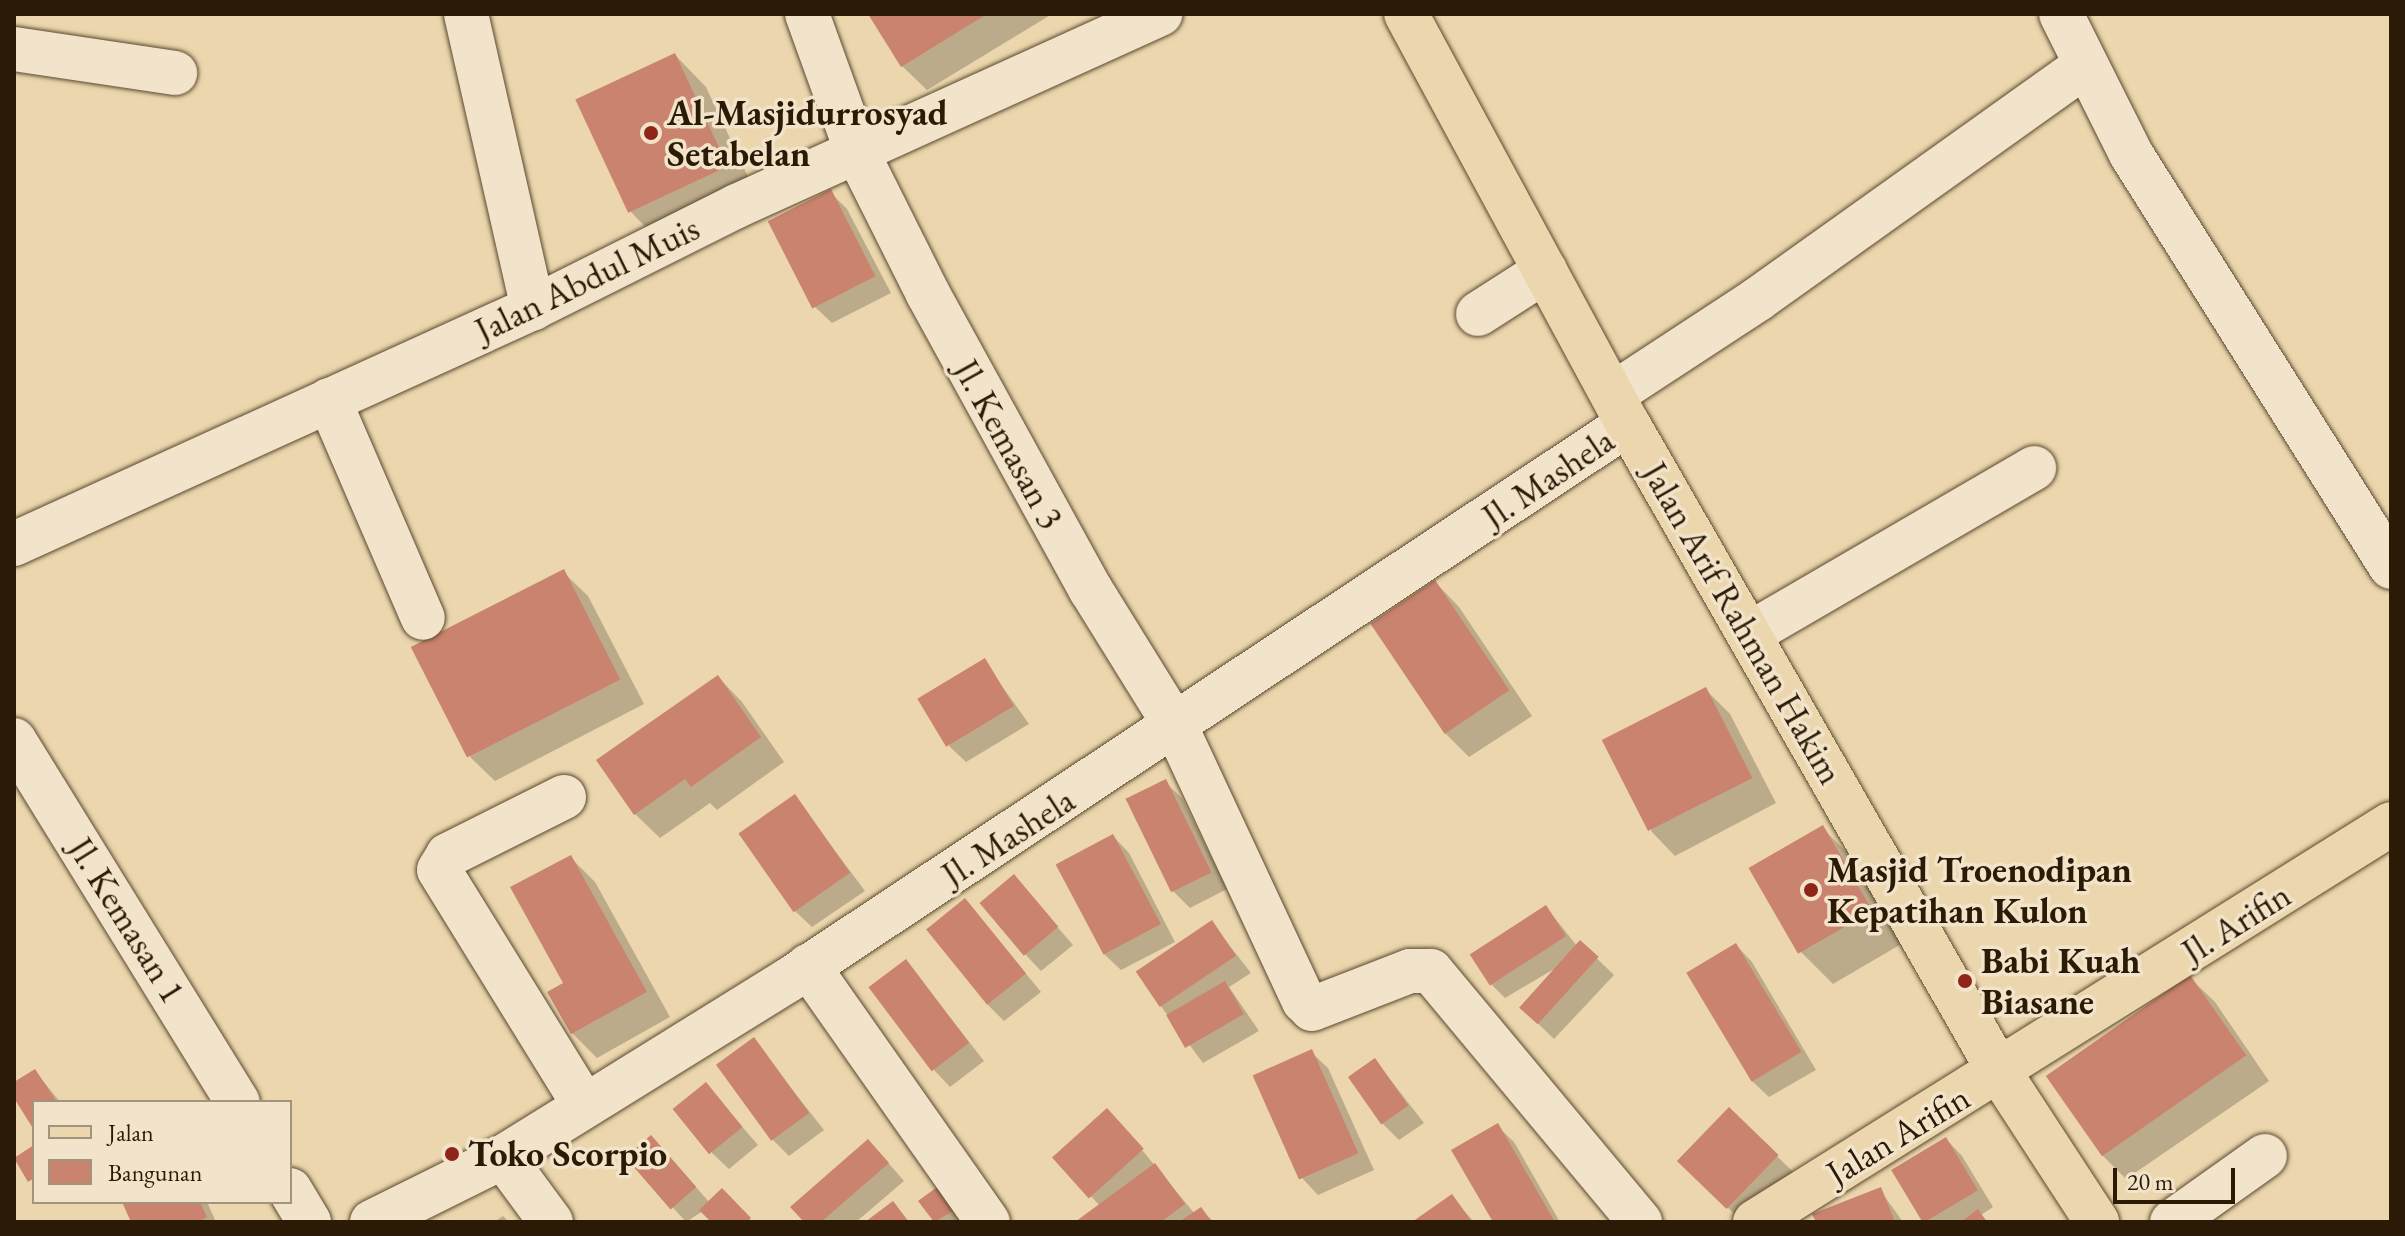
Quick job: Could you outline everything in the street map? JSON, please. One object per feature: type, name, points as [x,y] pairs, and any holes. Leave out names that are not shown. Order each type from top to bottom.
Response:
[{"type":"main road","name":"Jalan Arif Rahman Hakim","points":[[1406,14],[1621,409],[2000,1073],[2097,1222]]},
{"type":"main road","name":"Jl. Arifin","points":[[2000,1073],[2391,824]]},
{"type":"main road","name":"Jalan Arifin","points":[[1755,1222],[2000,1073]]},
{"type":"street","points":[[466,14],[533,308]]},
{"type":"street","name":"Jl. Kemasan 3","points":[[807,14],[857,152],[969,375],[1176,727],[1308,1006],[1317,1007],[1410,971],[1431,971],[1640,1222]]},
{"type":"street","name":"Jalan Abdul Muis","points":[[14,544],[533,308],[857,152],[1160,14]]},
{"type":"street","points":[[2061,14],[2083,67],[2267,376],[2391,567]]},
{"type":"street","points":[[14,49],[175,73]]},
{"type":"street","name":"Jl. Mashela","points":[[372,1222],[503,1157],[808,966],[1176,727],[1621,409],[1758,299],[2083,67]]},
{"type":"street","points":[[1478,314],[1545,271]]},
{"type":"street","points":[[329,400],[423,618]]},
{"type":"street","points":[[1749,634],[2034,468]]},
{"type":"street","name":"Jl. Kemasan 1","points":[[14,740],[28,790],[237,1100]]},
{"type":"street","points":[[564,797],[448,855],[439,870],[584,1105]]},
{"type":"street","points":[[808,966],[988,1222]]},
{"type":"street","points":[[2172,1222],[2265,1156]]},
{"type":"street","points":[[503,1157],[551,1222]]},
{"type":"street","points":[[292,1193],[309,1222]]},
{"type":"building","points":[[868,14],[987,14],[901,67]]},
{"type":"building","name":"Al-Masjidurrosyad Setabelan","points":[[675,53],[728,166],[628,213],[575,99]]},
{"type":"building","points":[[831,189],[875,276],[812,309],[768,221]]},
{"type":"building","points":[[564,569],[620,679],[467,758],[411,647]]},
{"type":"building","points":[[1435,580],[1509,690],[1445,734],[1370,624]]},
{"type":"building","points":[[985,658],[1014,706],[946,747],[917,699]]},
{"type":"building","points":[[718,675],[761,737],[691,787],[685,779],[634,815],[596,760]]},
{"type":"building","points":[[1706,687],[1752,778],[1648,831],[1602,740]]},
{"type":"building","points":[[1166,779],[1212,872],[1171,892],[1126,799]]},
{"type":"building","points":[[795,794],[850,873],[794,912],[738,834]]},
{"type":"building","name":"Masjid Troenodipan Kepatihan Kulon","points":[[1823,825],[1872,911],[1798,954],[1749,868]]},
{"type":"building","points":[[1113,834],[1161,924],[1103,955],[1056,865]]},
{"type":"building","points":[[571,855],[647,992],[571,1034],[547,992],[563,983],[510,887]]},
{"type":"building","points":[[1014,874],[1058,927],[1024,956],[980,903]]},
{"type":"building","points":[[965,898],[1026,973],[987,1005],[926,929]]},
{"type":"building","points":[[1546,905],[1566,936],[1490,986],[1470,955]]},
{"type":"building","points":[[1212,920],[1236,956],[1160,1007],[1136,971]]},
{"type":"building","points":[[1580,940],[1599,957],[1538,1024],[1519,1008]]},
{"type":"building","points":[[1736,943],[1801,1052],[1752,1082],[1686,973]]},
{"type":"building","points":[[906,959],[969,1043],[932,1071],[868,987]]},
{"type":"building","points":[[2190,975],[2246,1055],[2102,1156],[2046,1076]]},
{"type":"building","points":[[1225,981],[1244,1014],[1185,1048],[1166,1015]]},
{"type":"building","points":[[754,1037],[809,1113],[771,1141],[716,1065]]},
{"type":"building","points":[[1312,1049],[1358,1153],[1299,1180],[1253,1075]]},
{"type":"building","points":[[1375,1058],[1408,1106],[1381,1124],[1348,1077]]},
{"type":"building","points":[[35,1069],[56,1100],[32,1100],[32,1127],[14,1098],[14,1082]]},
{"type":"building","points":[[706,1082],[743,1127],[709,1154],[673,1109]]},
{"type":"building","points":[[1729,1107],[1779,1155],[1727,1209],[1677,1161]]},
{"type":"building","points":[[1107,1108],[1144,1149],[1089,1198],[1052,1158]]},
{"type":"building","points":[[1498,1123],[1555,1222],[1493,1222],[1451,1150]]},
{"type":"building","points":[[651,1135],[696,1187],[671,1209],[625,1157]]},
{"type":"building","points":[[1946,1137],[1978,1190],[1922,1222],[1891,1170]]},
{"type":"building","points":[[868,1139],[889,1163],[821,1222],[804,1222],[790,1207]]},
{"type":"building","points":[[32,1146],[32,1179],[28,1182],[14,1158]]},
{"type":"building","points":[[1155,1163],[1185,1204],[1161,1222],[1075,1222]]},
{"type":"building","points":[[944,1182],[962,1206],[934,1222],[918,1201]]},
{"type":"building","points":[[1881,1187],[1895,1222],[1816,1222],[1812,1214]]},
{"type":"building","points":[[722,1188],[751,1218],[747,1222],[711,1222],[699,1210]]},
{"type":"building","points":[[1452,1194],[1472,1222],[1412,1222]]},
{"type":"building","points":[[893,1201],[909,1222],[865,1222]]},
{"type":"building","points":[[123,1204],[201,1204],[207,1217],[197,1222],[131,1222]]},
{"type":"building","points":[[1201,1207],[1212,1222],[1179,1222]]},
{"type":"building","points":[[1978,1209],[1987,1222],[1961,1222]]},
{"type":"place","name":"Al-Masjidurrosyad Setabelan","points":[[651,133]]},
{"type":"place","name":"Masjid Troenodipan Kepatihan Kulon","points":[[1811,890]]},
{"type":"place","name":"Babi Kuah Biasane","points":[[1965,981]]},
{"type":"place","name":"Toko Scorpio","points":[[452,1154]]}]
